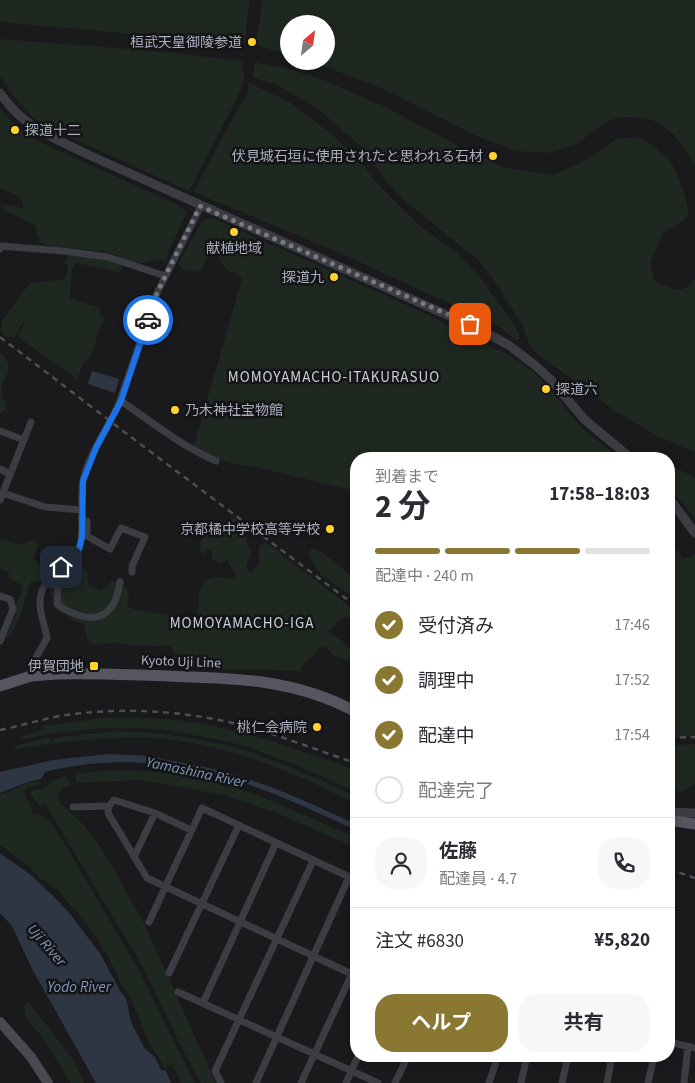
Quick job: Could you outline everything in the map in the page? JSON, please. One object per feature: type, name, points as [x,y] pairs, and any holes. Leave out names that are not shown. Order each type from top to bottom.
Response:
[{"type":"main road","name":"Kyoto Uji Line","points":[[0,686],[31,676],[84,673],[246,679],[312,693],[350,709]]},
{"type":"main road","points":[[675,821],[695,824]]},
{"type":"main road","points":[[0,1022],[27,1052],[48,1083]]},
{"type":"street","points":[[0,93],[16,114],[43,134],[200,206],[483,330],[502,341],[542,370],[585,420],[624,452]]},
{"type":"street","points":[[31,676],[34,661],[47,638],[40,607],[40,598],[49,578],[76,555],[79,549],[82,537],[83,481],[119,403],[157,293],[200,206]]},
{"type":"street","points":[[0,249],[1,246],[108,257],[165,276]]},
{"type":"street","points":[[119,403],[178,442],[216,460]]},
{"type":"street","points":[[31,422],[2,496],[45,507],[82,510]]},
{"type":"street","points":[[0,431],[24,440]]},
{"type":"street","points":[[0,469],[10,474]]},
{"type":"street","points":[[675,506],[695,532]]},
{"type":"street","points":[[82,522],[86,521],[87,536],[110,549],[121,528],[145,538],[132,566],[132,572]]},
{"type":"street","points":[[55,572],[58,581],[57,604],[62,609],[88,618],[104,614],[112,607],[119,594],[120,582]]},
{"type":"street","points":[[0,596],[10,599],[13,609],[0,641]]},
{"type":"street","points":[[191,830],[155,813],[114,800],[109,806],[108,813],[147,878],[350,973]]},
{"type":"street","points":[[73,808],[109,806]]},
{"type":"street","points":[[148,922],[202,808],[350,878]]},
{"type":"street","points":[[675,812],[695,813]]},
{"type":"street","points":[[134,857],[155,813]]},
{"type":"street","points":[[169,973],[239,826]]},
{"type":"street","points":[[202,1003],[276,843]]},
{"type":"street","points":[[221,1083],[216,1071],[312,860]]},
{"type":"street","points":[[256,1083],[276,1036],[350,885]]},
{"type":"street","points":[[301,1083],[350,983]]},
{"type":"street","points":[[178,992],[378,1083]]},
{"type":"street","points":[[675,1043],[691,1047],[684,1083]]},
{"type":"street","points":[[346,1083],[355,1062]]},
{"type":"street","points":[[396,1083],[405,1062]]},
{"type":"street","points":[[489,1083],[496,1062]]},
{"type":"street","points":[[521,1083],[526,1062]]},
{"type":"street","points":[[562,1083],[567,1062]]},
{"type":"street","points":[[607,1083],[611,1062]]},
{"type":"street","points":[[648,1083],[653,1062]]},
{"type":"shaded area","points":[[0,0],[250,0],[244,44],[0,22]]},
{"type":"shaded area","points":[[263,0],[695,0],[695,166],[674,135],[655,121],[634,117],[619,117],[606,122],[575,145],[548,153],[516,151],[479,137],[386,90],[334,70],[335,15],[280,15],[280,52],[255,45]]},
{"type":"shaded area","points":[[0,39],[166,52],[242,61],[244,78],[240,92],[189,191],[49,128],[32,117],[12,94],[0,76]]},
{"type":"shaded area","points":[[255,62],[280,67],[280,70],[293,70],[326,81],[383,106],[476,155],[506,168],[553,175],[588,159],[616,139],[635,137],[646,140],[667,158],[676,170],[689,214],[683,221],[663,232],[650,263],[654,280],[670,287],[682,289],[695,279],[695,452],[657,436],[615,411],[531,349],[522,324],[489,273],[477,259],[404,200],[384,179],[364,149],[318,109],[277,85],[253,77]]},
{"type":"shaded area","points":[[249,83],[288,101],[330,133],[360,160],[377,184],[398,205],[420,226],[456,252],[480,277],[515,326],[520,338],[516,340],[500,327],[342,254],[194,192],[225,132],[248,93]]},
{"type":"shaded area","points":[[0,108],[18,127],[40,142],[180,206],[187,212],[169,250],[166,261],[157,259],[138,264],[108,252],[44,245],[40,242],[35,225],[5,210],[0,204],[22,208],[23,203],[16,195],[0,188]]},
{"type":"shaded area","points":[[210,217],[409,306],[511,356],[533,372],[553,391],[568,412],[587,433],[613,452],[350,452],[350,490],[252,466],[229,463],[193,449],[242,279],[235,271],[230,272],[221,263],[218,256],[210,255],[200,271],[187,271],[178,264],[203,220]]},
{"type":"shaded area","points":[[69,255],[115,261],[121,265],[122,269],[119,272],[76,263],[72,269],[69,298],[101,308],[99,315],[104,317],[90,358],[83,364],[77,379],[18,337],[29,312],[15,337],[7,337],[1,332],[2,320],[30,283],[65,279],[68,267],[64,262]]},
{"type":"shaded area","points":[[0,352],[6,359],[9,369],[2,385],[6,410],[0,414]]},
{"type":"shaded area","points":[[675,468],[695,477],[695,518],[675,495]]},
{"type":"shaded area","points":[[234,518],[242,524],[251,555],[246,565],[250,574],[259,563],[259,547],[265,542],[350,606],[350,618],[345,617],[335,622],[336,625],[328,632],[350,648],[350,662],[333,655],[326,647],[319,647],[301,670],[296,671],[185,668],[181,665],[170,645],[92,644],[87,639],[84,624],[72,620],[69,614],[55,604],[52,598],[49,585],[56,574],[65,568],[74,566],[87,569],[89,576],[88,585],[101,591],[112,581],[126,588],[129,594],[127,606],[132,609],[187,618],[196,614],[199,604],[199,592],[205,580],[215,577],[233,579],[236,575],[227,560],[220,564],[212,559],[212,550],[206,550],[203,555],[201,553],[200,543],[203,535],[212,532]]},
{"type":"shaded area","points":[[5,540],[20,544],[33,540],[39,544],[33,558],[48,568],[42,581],[30,583],[19,620],[6,639],[6,635],[16,615],[16,605],[23,587],[9,578],[9,573],[0,568],[0,541]]},
{"type":"shaded area","points":[[312,548],[322,552],[350,574],[350,595],[321,575],[308,555]]},
{"type":"shaded area","points":[[675,548],[684,559],[695,554],[695,737],[675,738]]},
{"type":"shaded area","points":[[103,718],[147,718],[180,720],[212,726],[254,736],[350,768],[350,789],[296,765],[243,745],[163,729],[101,728],[23,739],[20,737],[43,730],[42,726]]},
{"type":"shaded area","points":[[114,731],[184,737],[219,743],[253,753],[305,773],[350,793],[350,801],[305,779],[256,760],[204,745],[179,741],[153,738],[119,738],[67,742],[16,749],[12,747],[50,737],[51,741],[54,741],[53,738]]},
{"type":"shaded area","points":[[675,745],[695,745],[695,784],[682,792],[675,790]]},
{"type":"shaded area","points":[[109,770],[146,771],[195,777],[226,785],[283,806],[350,835],[350,845],[277,813],[224,795],[140,780],[76,783],[76,774]]},
{"type":"shaded area","points":[[65,776],[71,785],[63,788],[57,795],[60,803],[81,822],[100,846],[142,919],[216,1083],[201,1083],[143,967],[45,804],[40,806],[32,797],[30,791],[43,789],[52,781]]},
{"type":"shaded area","points":[[39,781],[42,784],[27,787],[24,791],[33,814],[41,815],[52,823],[69,851],[137,967],[195,1083],[181,1083],[173,1064],[164,1067],[148,1041],[131,999],[92,931],[58,890],[38,877],[29,866],[0,845],[0,795],[28,783]]},
{"type":"shaded area","points":[[29,1002],[74,1061],[84,1083],[71,1083],[40,1034],[26,1019],[24,1007]]},
{"type":"water","points":[[92,371],[119,379],[115,393],[88,384]]},
{"type":"water","points":[[108,754],[154,756],[160,759],[201,766],[242,777],[290,795],[350,821],[350,827],[283,798],[233,779],[207,772],[153,764],[125,762],[71,766],[45,772],[41,779],[0,793],[0,772],[53,760]]},
{"type":"water","name":"Yodo River","points":[[0,853],[31,875],[58,901],[101,955],[120,991],[126,998],[131,1022],[145,1049],[155,1057],[161,1070],[166,1071],[171,1083],[96,1083],[31,967],[12,926],[0,913]]},
{"type":"railway","points":[[0,337],[350,601]]},
{"type":"railway","points":[[0,730],[59,716],[81,713],[147,711],[190,715],[233,723],[350,761]]},
{"type":"railway","points":[[675,738],[695,737]]},
{"type":"railway","points":[[675,871],[695,878]]},
{"type":"way so far","points":[[148,320],[157,293],[200,206],[470,324]]},
{"type":"place","name":"桓武天皇御陵参道","points":[[252,42]]},
{"type":"place","name":"探道十二","points":[[15,130]]},
{"type":"place","name":"伏見城石垣に使用されたと思われる石材","points":[[493,156]]},
{"type":"place","name":"献植地域","points":[[234,232]]},
{"type":"place","name":"探道九","points":[[334,277]]},
{"type":"place","name":"探道六","points":[[546,389]]},
{"type":"place","name":"乃木神社宝物館","points":[[175,410]]},
{"type":"place","name":"京都橘中学校高等学校","points":[[330,529]]},
{"type":"place","name":"伊賀団地","points":[[94,666]]},
{"type":"place","name":"桃仁会病院","points":[[317,727]]},
{"type":"district","name":"MOMOYAMACHO-ITAKURASUO","points":[[334,377]]},
{"type":"district","name":"MOMOYAMACHO-IGA","points":[[242,623]]},
{"type":"route","points":[[61,567],[76,555],[79,549],[82,537],[84,475],[121,401],[148,320]]},
{"type":"water label","name":"Yamashina River","points":[[196,772]]},
{"type":"water label","name":"Uji River","points":[[47,945]]}]
